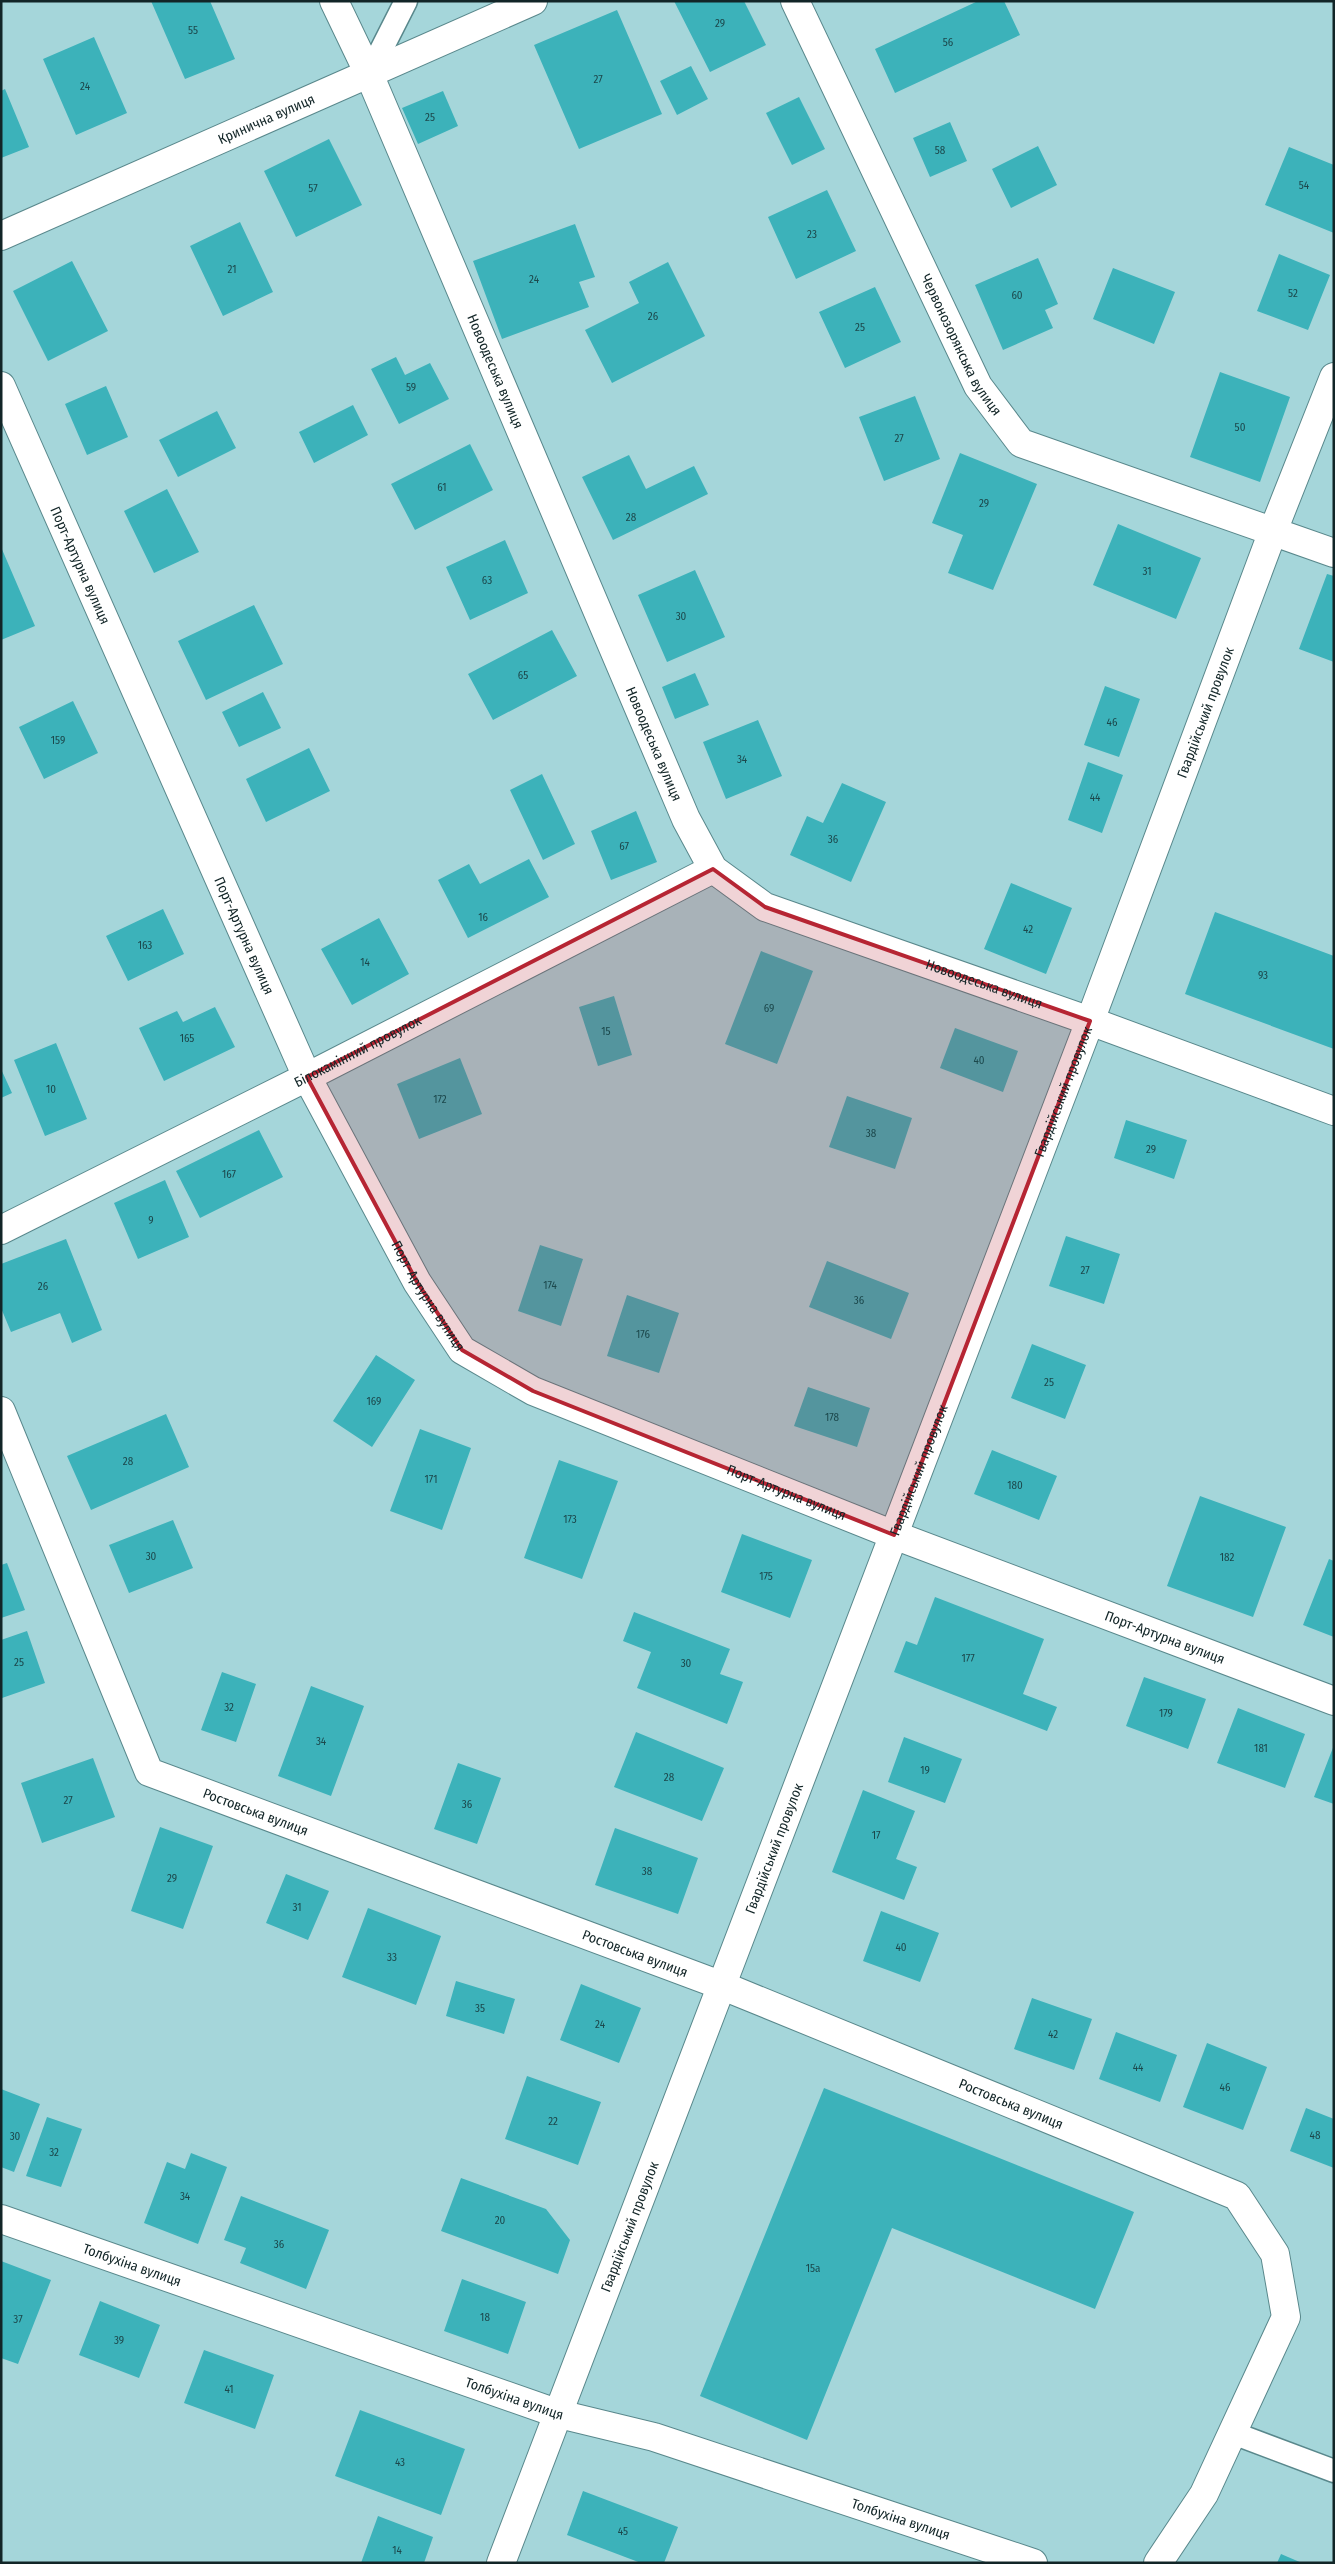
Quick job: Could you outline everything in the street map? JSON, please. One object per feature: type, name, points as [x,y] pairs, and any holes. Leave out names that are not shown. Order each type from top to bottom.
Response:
[{"type":"street","name":"Новоодеська вулиця","points":[[334,1],[369,74],[686,819],[713,869],[765,907],[1090,1021],[1334,1111]]},
{"type":"street","name":"Кринична вулиця","points":[[1,236],[532,1]]},
{"type":"street","name":"Червонозорянська вулиця","points":[[795,1],[978,386],[1021,442],[1273,531]]},
{"type":"street","name":"Гвардійський провулок","points":[[501,2563],[1090,1021],[1273,531],[1334,377]]},
{"type":"street","name":"Порт-Артурна вулиця","points":[[1,386],[307,1077],[418,1282],[462,1350],[533,1391],[894,1535],[1334,1701]]},
{"type":"street","points":[[1273,531],[1334,553]]},
{"type":"street","name":"Білокамінний провулок","points":[[1,1230],[307,1077],[713,869]]},
{"type":"street","name":"Ростовська вулиця","points":[[1,1411],[149,1772],[722,1986],[1237,2196],[1275,2254],[1286,2317],[1234,2432]]},
{"type":"street","name":"Толбухіна вулиця","points":[[1,2219],[558,2414],[654,2437],[1033,2563]]},
{"type":"street","points":[[1158,2563],[1204,2494],[1234,2432]]},
{"type":"lane","points":[[369,74],[406,1]]},
{"type":"lane","points":[[1234,2432],[1334,2472]]},
{"type":"highlighted area","points":[[713,869],[765,907],[1090,1021],[894,1535],[533,1391],[462,1350],[417,1282],[307,1077]]},
{"type":"building","points":[[151,1],[210,1],[235,59],[185,79]]},
{"type":"building","points":[[674,1],[744,1],[766,45],[710,72]]},
{"type":"building","points":[[978,1],[1004,1],[1020,35],[895,93],[875,49]]},
{"type":"building","points":[[617,10],[662,114],[579,149],[534,45]]},
{"type":"building","points":[[94,37],[127,113],[76,135],[43,59]]},
{"type":"building","points":[[691,66],[708,99],[677,115],[660,81]]},
{"type":"building","points":[[5,89],[29,147],[1,158],[1,91]]},
{"type":"building","points":[[443,91],[458,126],[418,144],[402,108]]},
{"type":"building","points":[[799,97],[825,149],[792,165],[766,113]]},
{"type":"building","points":[[950,122],[967,161],[930,177],[913,138]]},
{"type":"building","points":[[329,139],[362,205],[296,237],[264,171]]},
{"type":"building","points":[[1038,146],[1057,185],[1011,208],[992,169]]},
{"type":"building","points":[[1289,147],[1334,165],[1334,233],[1265,205]]},
{"type":"building","points":[[827,190],[856,251],[796,279],[768,217]]},
{"type":"building","points":[[240,222],[273,292],[223,316],[190,246]]},
{"type":"building","points":[[575,224],[595,277],[579,282],[589,307],[502,339],[473,261]]},
{"type":"building","points":[[1279,254],[1330,275],[1308,330],[1257,311]]},
{"type":"building","points":[[1038,258],[1058,304],[1045,310],[1053,328],[1003,350],[975,285]]},
{"type":"building","points":[[72,261],[108,331],[48,361],[13,291]]},
{"type":"building","points":[[668,262],[705,336],[612,383],[585,330],[639,303],[629,282]]},
{"type":"building","points":[[1113,268],[1175,292],[1154,344],[1093,319]]},
{"type":"building","points":[[875,287],[901,342],[845,368],[819,312]]},
{"type":"building","points":[[396,357],[405,375],[430,363],[449,399],[399,424],[371,369]]},
{"type":"building","points":[[1220,372],[1290,397],[1260,482],[1190,457]]},
{"type":"building","points":[[106,386],[128,437],[87,455],[65,404]]},
{"type":"building","points":[[915,396],[940,459],[884,481],[859,417]]},
{"type":"building","points":[[353,405],[368,435],[314,463],[299,432]]},
{"type":"building","points":[[217,411],[236,448],[178,477],[159,440]]},
{"type":"building","points":[[470,444],[493,490],[415,530],[391,484]]},
{"type":"building","points":[[960,453],[1037,484],[993,590],[948,573],[963,535],[932,523]]},
{"type":"building","points":[[629,455],[646,489],[694,466],[708,494],[613,540],[582,477]]},
{"type":"building","points":[[167,489],[199,552],[154,573],[124,511]]},
{"type":"building","points":[[1118,524],[1201,558],[1176,619],[1093,585]]},
{"type":"building","points":[[505,540],[528,593],[470,620],[446,567]]},
{"type":"building","points":[[1,547],[35,626],[1,640]]},
{"type":"building","points":[[695,570],[725,637],[667,662],[638,595]]},
{"type":"building","points":[[1327,574],[1334,576],[1334,662],[1299,649]]},
{"type":"building","points":[[254,605],[283,664],[206,700],[178,641]]},
{"type":"building","points":[[552,630],[577,676],[493,720],[468,674]]},
{"type":"building","points":[[695,673],[709,705],[675,719],[662,687]]},
{"type":"building","points":[[1105,686],[1140,699],[1119,757],[1084,745]]},
{"type":"building","points":[[263,692],[281,728],[239,747],[222,712]]},
{"type":"building","points":[[73,701],[98,753],[44,779],[19,727]]},
{"type":"building","points":[[758,720],[782,776],[726,799],[703,742]]},
{"type":"building","points":[[309,748],[330,791],[266,822],[246,779]]},
{"type":"building","points":[[1088,762],[1123,775],[1102,833],[1068,820]]},
{"type":"building","points":[[542,774],[575,844],[543,860],[510,790]]},
{"type":"building","points":[[842,783],[886,802],[851,882],[790,855],[807,816],[823,823]]},
{"type":"building","points":[[636,811],[657,862],[611,880],[591,831]]},
{"type":"building","points":[[529,859],[549,897],[468,938],[438,880],[469,864],[480,884]]},
{"type":"building","points":[[1011,883],[1072,908],[1046,974],[984,949]]},
{"type":"building","points":[[163,909],[184,954],[128,981],[106,936]]},
{"type":"building","points":[[1215,912],[1334,956],[1334,1049],[1185,994]]},
{"type":"building","points":[[379,918],[409,974],[352,1005],[321,949]]},
{"type":"building","points":[[761,951],[813,971],[777,1064],[725,1044]]},
{"type":"building","points":[[614,996],[632,1055],[598,1066],[579,1007]]},
{"type":"building","points":[[215,1007],[235,1047],[164,1081],[139,1028],[177,1011],[183,1022]]},
{"type":"building","points":[[955,1028],[1018,1051],[1003,1092],[940,1068]]},
{"type":"building","points":[[56,1043],[87,1119],[45,1136],[14,1060]]},
{"type":"building","points":[[460,1058],[482,1114],[419,1139],[397,1084]]},
{"type":"building","points":[[1,1069],[12,1093],[1,1098]]},
{"type":"building","points":[[847,1096],[912,1118],[895,1169],[829,1147]]},
{"type":"building","points":[[1126,1120],[1187,1140],[1174,1179],[1114,1158]]},
{"type":"building","points":[[259,1130],[283,1177],[200,1218],[176,1171]]},
{"type":"building","points":[[165,1180],[189,1237],[138,1259],[114,1203]]},
{"type":"building","points":[[1066,1236],[1120,1254],[1104,1304],[1049,1286]]},
{"type":"building","points":[[66,1239],[102,1330],[72,1343],[60,1313],[11,1332],[1,1308],[1,1264]]},
{"type":"building","points":[[540,1245],[583,1259],[561,1326],[518,1311]]},
{"type":"building","points":[[827,1261],[909,1293],[891,1339],[809,1307]]},
{"type":"building","points":[[627,1295],[679,1313],[659,1373],[607,1356]]},
{"type":"building","points":[[1032,1344],[1086,1365],[1065,1419],[1011,1398]]},
{"type":"building","points":[[376,1355],[415,1380],[372,1447],[333,1421]]},
{"type":"building","points":[[808,1387],[870,1408],[857,1447],[794,1426]]},
{"type":"building","points":[[166,1414],[189,1467],[91,1510],[67,1456]]},
{"type":"building","points":[[420,1429],[471,1448],[442,1530],[390,1511]]},
{"type":"building","points":[[992,1450],[1057,1476],[1039,1520],[974,1494]]},
{"type":"building","points":[[559,1460],[618,1481],[582,1579],[524,1558]]},
{"type":"building","points":[[1200,1496],[1286,1527],[1253,1617],[1167,1586]]},
{"type":"building","points":[[173,1520],[193,1568],[129,1593],[109,1545]]},
{"type":"building","points":[[742,1534],[812,1560],[790,1618],[721,1592]]},
{"type":"building","points":[[1329,1559],[1334,1561],[1334,1637],[1303,1625]]},
{"type":"building","points":[[7,1563],[25,1610],[1,1618],[1,1565]]},
{"type":"building","points":[[935,1597],[1044,1639],[1023,1694],[1057,1707],[1047,1731],[894,1672],[906,1641],[917,1645]]},
{"type":"building","points":[[634,1612],[730,1649],[720,1674],[743,1682],[727,1724],[637,1688],[651,1652],[623,1641]]},
{"type":"building","points":[[27,1631],[45,1683],[2,1698],[1,1640]]},
{"type":"building","points":[[222,1672],[256,1684],[236,1742],[201,1730]]},
{"type":"building","points":[[1144,1677],[1206,1699],[1188,1749],[1126,1726]]},
{"type":"building","points":[[311,1686],[364,1706],[331,1796],[278,1776]]},
{"type":"building","points":[[1238,1708],[1305,1734],[1285,1788],[1217,1763]]},
{"type":"building","points":[[636,1732],[724,1768],[702,1821],[614,1787]]},
{"type":"building","points":[[904,1737],[962,1759],[945,1803],[888,1782]]},
{"type":"building","points":[[1334,1745],[1334,1804],[1314,1797]]},
{"type":"building","points":[[93,1758],[115,1817],[42,1843],[21,1783]]},
{"type":"building","points":[[458,1763],[501,1778],[477,1844],[434,1829]]},
{"type":"building","points":[[863,1790],[915,1811],[896,1859],[917,1867],[904,1900],[832,1872]]},
{"type":"building","points":[[160,1827],[213,1846],[183,1929],[131,1911]]},
{"type":"building","points":[[615,1828],[698,1858],[678,1914],[595,1885]]},
{"type":"building","points":[[286,1874],[329,1891],[308,1940],[266,1923]]},
{"type":"building","points":[[368,1908],[441,1936],[416,2005],[342,1977]]},
{"type":"building","points":[[881,1911],[939,1933],[920,1982],[863,1961]]},
{"type":"building","points":[[456,1981],[515,1999],[504,2034],[446,2016]]},
{"type":"building","points":[[581,1984],[641,2008],[619,2063],[560,2040]]},
{"type":"building","points":[[1032,1998],[1092,2019],[1074,2070],[1014,2049]]},
{"type":"building","points":[[1116,2032],[1177,2055],[1160,2102],[1099,2079]]},
{"type":"building","points":[[1207,2043],[1267,2067],[1243,2130],[1183,2107]]},
{"type":"building","points":[[527,2076],[601,2102],[578,2165],[505,2139]]},
{"type":"building","points":[[824,2088],[1134,2212],[1095,2309],[892,2228],[807,2440],[700,2396]]},
{"type":"building","points":[[1,2089],[40,2104],[14,2172],[1,2167]]},
{"type":"building","points":[[1306,2108],[1334,2119],[1334,2168],[1290,2151]]},
{"type":"building","points":[[47,2117],[82,2129],[61,2187],[26,2176]]},
{"type":"building","points":[[191,2153],[227,2167],[198,2244],[144,2223],[167,2162],[185,2169]]},
{"type":"building","points":[[461,2178],[546,2209],[570,2240],[558,2274],[441,2231]]},
{"type":"building","points":[[241,2196],[329,2230],[306,2289],[240,2263],[246,2248],[224,2240]]},
{"type":"building","points":[[1,2261],[51,2280],[18,2364],[1,2358]]},
{"type":"building","points":[[462,2279],[526,2302],[508,2354],[444,2331]]},
{"type":"building","points":[[100,2301],[160,2325],[139,2378],[79,2355]]},
{"type":"building","points":[[204,2350],[274,2375],[255,2429],[184,2403]]},
{"type":"building","points":[[360,2410],[465,2449],[441,2515],[335,2476]]},
{"type":"building","points":[[583,2491],[678,2527],[664,2563],[641,2563],[567,2535]]},
{"type":"building","points":[[378,2516],[433,2537],[424,2563],[361,2563]]},
{"type":"building","points":[[1281,2554],[1302,2563],[1277,2563]]}]
